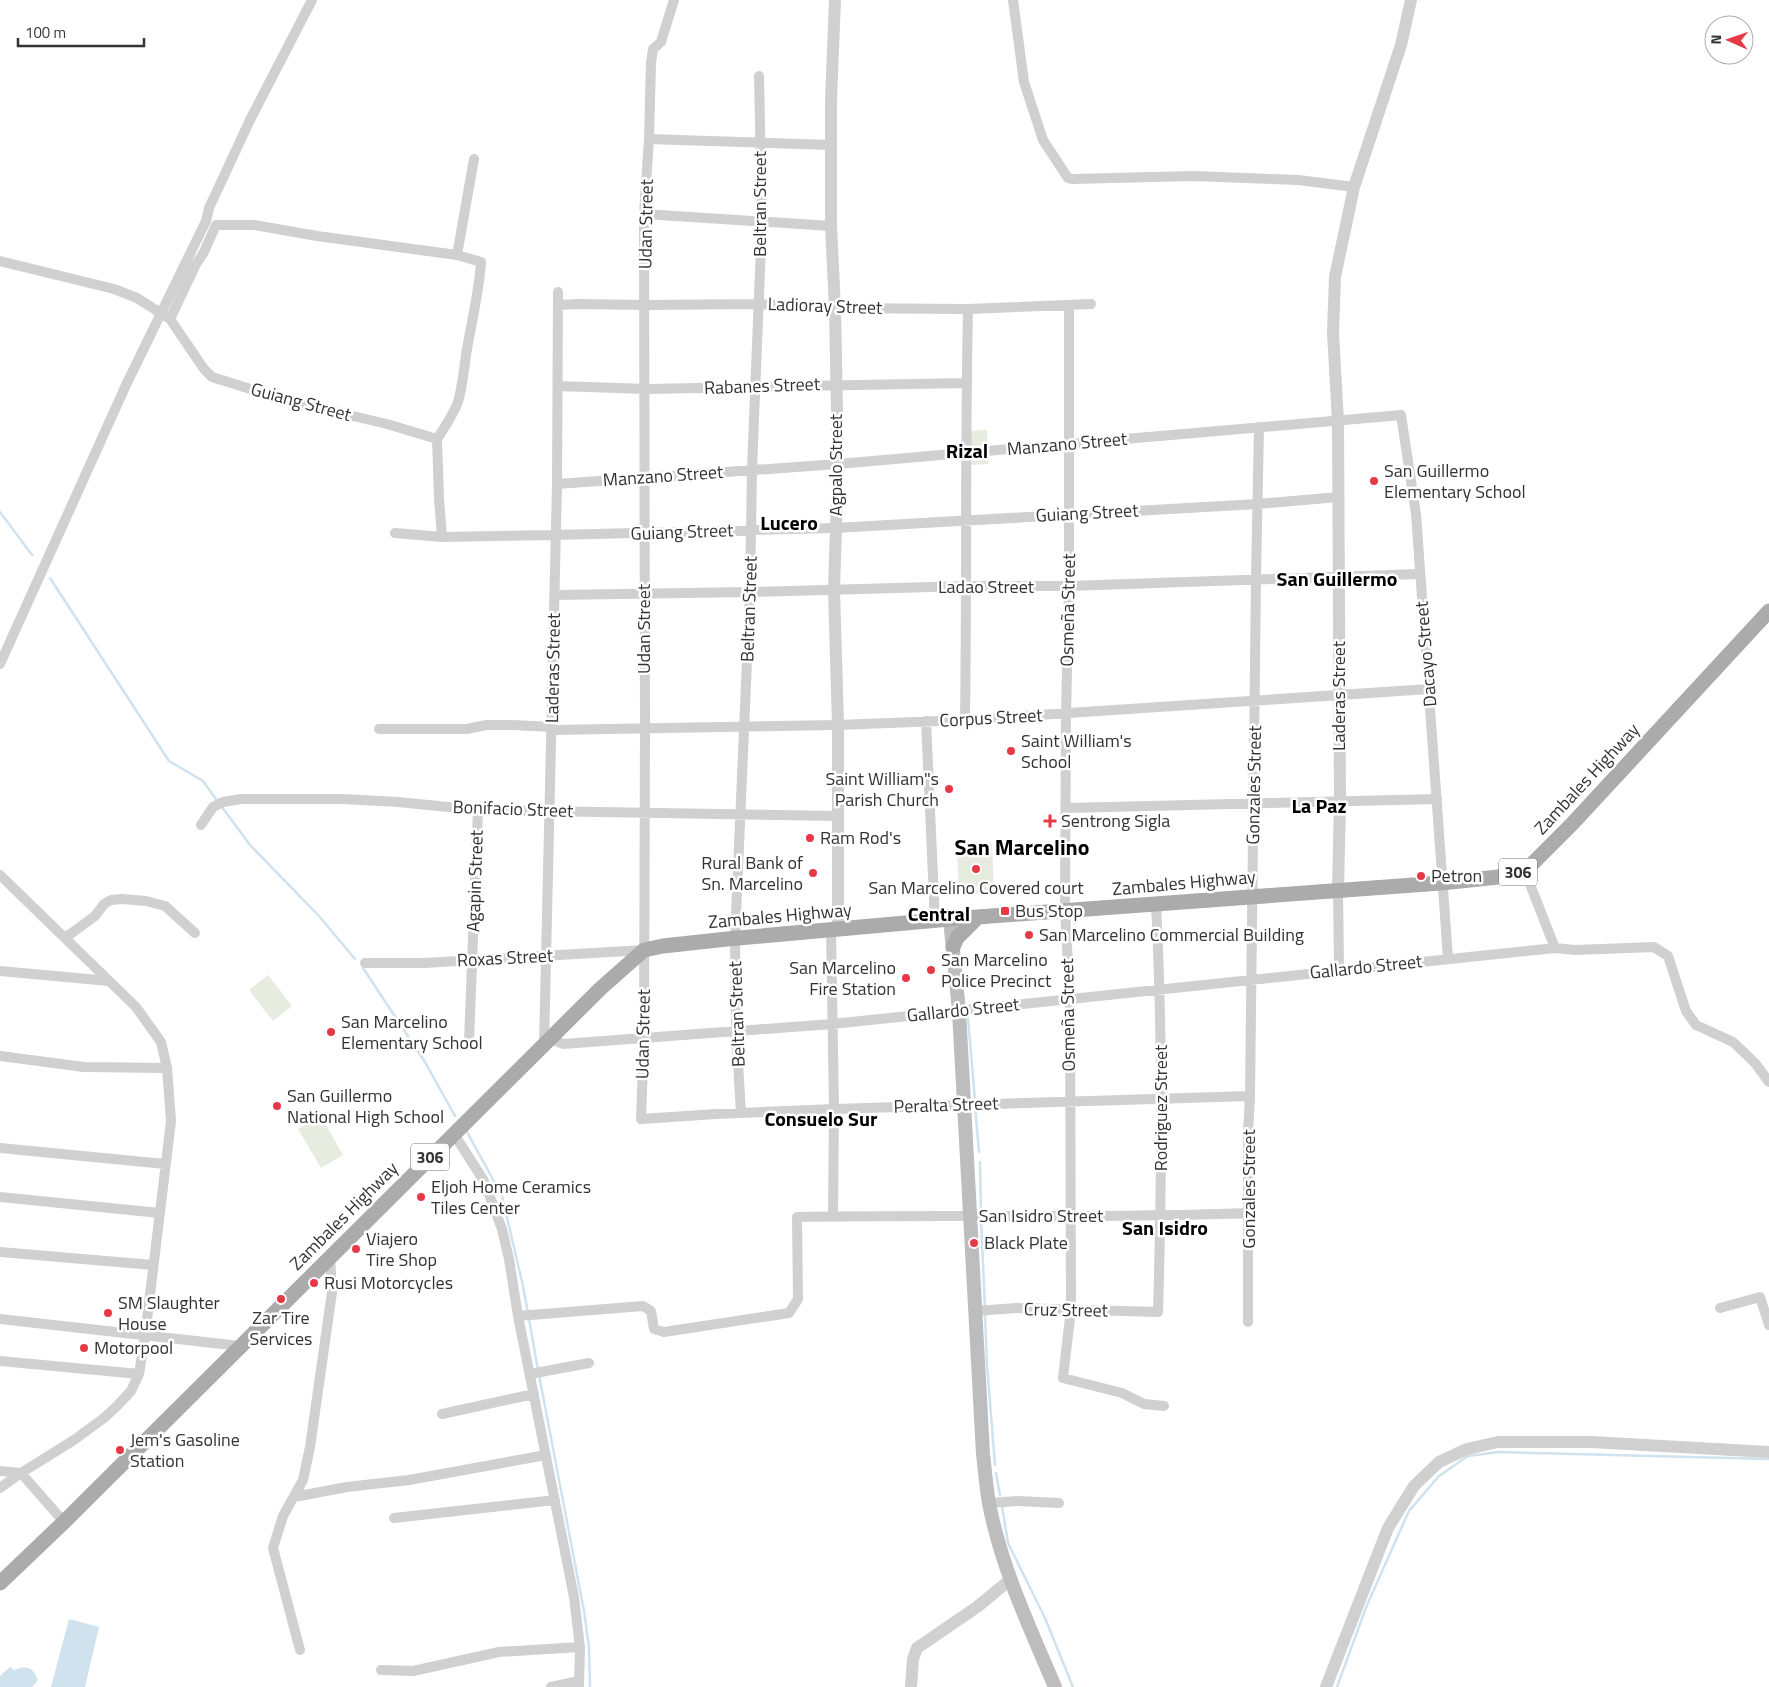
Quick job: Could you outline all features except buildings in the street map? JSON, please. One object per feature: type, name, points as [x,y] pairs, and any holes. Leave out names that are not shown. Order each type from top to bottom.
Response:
[{"type":"main road","name":"Zambales Highway","points":[[0,1584],[607,982],[644,950],[735,938],[942,920],[1501,877],[1524,869],[1532,864],[1572,824],[1769,610]]},
{"type":"main road","points":[[953,947],[957,938],[978,917]]},
{"type":"main road","points":[[942,920],[953,947],[959,1011],[983,1454],[989,1503],[1011,1579],[1055,1687]]},
{"type":"street","points":[[0,664],[160,312],[206,221],[209,208],[250,120],[312,0]]},
{"type":"street","name":"Udan Street","points":[[641,1119],[644,1037],[644,533],[646,389],[644,214],[649,139],[650,63],[653,50],[661,42],[674,0]]},
{"type":"street","name":"Agpalo Street","points":[[833,1217],[834,1109],[832,1024],[838,816],[838,725],[834,590],[838,464],[835,308],[831,226],[832,49],[835,0]]},
{"type":"street","points":[[1013,0],[1024,82],[1043,140],[1068,178],[1073,180],[1192,176],[1298,180],[1354,187]]},
{"type":"street","name":"Laderas Street","points":[[1339,970],[1338,421],[1333,333],[1336,276],[1354,187],[1401,45],[1411,0]]},
{"type":"street","name":"Beltran Street","points":[[741,1113],[736,1030],[735,938],[750,592],[754,387],[762,221],[759,76]]},
{"type":"street","points":[[649,139],[831,145]]},
{"type":"street","points":[[458,255],[474,159]]},
{"type":"street","points":[[644,214],[831,226]]},
{"type":"street","points":[[206,221],[216,225],[254,225],[458,255],[481,262],[473,326],[458,402],[438,438],[442,537]]},
{"type":"street","points":[[170,319],[216,225]]},
{"type":"street","name":"Guiang Street","points":[[0,261],[114,289],[137,298],[170,319],[204,369],[212,377],[289,401],[438,438]]},
{"type":"street","name":"Laderas Street","points":[[548,1042],[546,956],[552,728],[554,535],[557,484],[558,292]]},
{"type":"street","name":"Ladioray Street","points":[[559,305],[758,304],[835,308],[968,309],[1091,304]]},
{"type":"street","name":"Osmeña Street","points":[[1069,306],[1070,444],[1065,911],[1070,999],[1071,1309],[1062,1378],[1122,1393],[1144,1404],[1164,1406]]},
{"type":"street","points":[[965,720],[968,309]]},
{"type":"street","name":"Rabanes Street","points":[[558,386],[646,389],[966,383]]},
{"type":"street","name":"Dacayo Street","points":[[1338,421],[1401,415],[1416,514],[1437,799],[1441,883],[1448,958]]},
{"type":"street","name":"Manzano Street","points":[[557,484],[838,464],[1338,421]]},
{"type":"street","name":"Gonzales Street","points":[[1248,1322],[1248,1133],[1252,981],[1259,427]]},
{"type":"street","name":"Guiang Street","points":[[395,533],[442,537],[835,528],[1258,504],[1338,497]]},
{"type":"street","name":"Ladao Street","points":[[554,595],[967,586],[1069,586],[1256,578],[1419,574]]},
{"type":"street","name":"Corpus Street","points":[[379,729],[467,729],[486,725],[552,728],[645,728],[838,725],[1066,714],[1429,689]]},
{"type":"street","points":[[926,721],[942,920]]},
{"type":"street","name":"Bonifacio Street","points":[[200,825],[218,804],[241,799],[342,799],[478,810],[838,816]]},
{"type":"street","points":[[1066,808],[1254,805],[1437,799]]},
{"type":"street","name":"Agapin Street","points":[[470,1041],[478,810]]},
{"type":"street","points":[[1524,869],[1555,948]]},
{"type":"street","points":[[0,876],[136,1007],[161,1042],[166,1068],[170,1121],[145,1336],[139,1374],[131,1392],[116,1408],[74,1440],[0,1488]]},
{"type":"street","points":[[65,938],[94,916],[104,904],[111,900],[122,899],[146,901],[165,906],[194,933]]},
{"type":"street","name":"Rodriguez Street","points":[[1156,904],[1161,990],[1162,1098],[1158,1312]]},
{"type":"street","name":"Gallardo Street","points":[[548,1042],[562,1044],[832,1024],[1555,948],[1575,950],[1654,947],[1668,956],[1686,1011],[1696,1025],[1732,1042],[1754,1063],[1769,1082]]},
{"type":"street","name":"Roxas Street","points":[[366,963],[424,963],[644,950]]},
{"type":"street","points":[[0,971],[109,981]]},
{"type":"street","points":[[0,1056],[84,1068],[166,1068]]},
{"type":"street","name":"Peralta Street","points":[[641,1119],[834,1109],[1250,1096]]},
{"type":"street","points":[[454,1134],[484,1181],[502,1229],[536,1373],[534,1394],[574,1597],[580,1647],[579,1684],[551,1687]]},
{"type":"street","points":[[0,1148],[165,1164]]},
{"type":"street","points":[[0,1197],[160,1213]]},
{"type":"street","name":"San Isidro Street","points":[[524,1316],[643,1306],[651,1311],[654,1329],[664,1332],[789,1313],[798,1299],[797,1217],[971,1215],[1159,1216],[1248,1213]]},
{"type":"street","points":[[0,1252],[153,1265]]},
{"type":"street","points":[[300,1650],[273,1548],[283,1516],[303,1480],[310,1447],[332,1292],[330,1256]]},
{"type":"street","points":[[1720,1308],[1760,1297],[1769,1325]]},
{"type":"street","name":"Cruz Street","points":[[975,1311],[1017,1308],[1158,1312]]},
{"type":"street","points":[[0,1319],[240,1346]]},
{"type":"street","points":[[0,1361],[139,1374]]},
{"type":"street","points":[[536,1373],[588,1363]]},
{"type":"street","points":[[442,1414],[534,1394]]},
{"type":"street","points":[[1326,1687],[1388,1528],[1414,1486],[1440,1462],[1467,1450],[1498,1442],[1591,1442],[1769,1452]]},
{"type":"street","points":[[294,1497],[347,1487],[409,1480],[546,1455]]},
{"type":"street","points":[[0,1471],[21,1473],[64,1522]]},
{"type":"street","points":[[394,1518],[555,1500]]},
{"type":"street","points":[[989,1503],[1017,1501],[1059,1503]]},
{"type":"street","points":[[911,1687],[913,1659],[917,1648],[977,1607],[1011,1579]]},
{"type":"street","points":[[381,1670],[413,1671],[499,1652],[580,1647]]},
{"type":"shaded area","points":[[987,430],[988,464],[971,465],[970,431]]},
{"type":"shaded area","name":"San Marcelino Covered court","points":[[992,844],[994,893],[959,894],[957,845]]},
{"type":"shaded area","points":[[268,975],[292,1006],[273,1021],[249,990]]},
{"type":"shaded area","points":[[321,1116],[343,1155],[321,1168],[298,1129]]},
{"type":"water","points":[[69,1619],[99,1627],[85,1687],[51,1687]]},
{"type":"water","points":[[10,1667],[14,1670],[29,1668],[34,1672],[38,1680],[32,1687],[0,1687],[0,1676]]},
{"type":"waterway","points":[[0,512],[32,555]]},
{"type":"waterway","points":[[50,578],[169,761],[203,781],[218,802]]},
{"type":"waterway","points":[[222,807],[250,845],[319,916],[355,959]]},
{"type":"waterway","points":[[363,968],[425,1062],[455,1116]]},
{"type":"waterway","points":[[968,1018],[975,1100]]},
{"type":"waterway","points":[[975,1107],[979,1152]]},
{"type":"waterway","points":[[467,1132],[502,1196],[528,1313]]},
{"type":"waterway","points":[[980,1162],[981,1213]]},
{"type":"waterway","points":[[981,1219],[985,1308]]},
{"type":"waterway","points":[[985,1315],[995,1465]]},
{"type":"waterway","points":[[529,1319],[538,1370]]},
{"type":"waterway","points":[[539,1375],[584,1611],[589,1647],[590,1687]]},
{"type":"waterway","points":[[1337,1687],[1367,1605],[1409,1511],[1439,1476],[1468,1456],[1498,1452],[1769,1459]]},
{"type":"waterway","points":[[996,1473],[1000,1495]]},
{"type":"waterway","points":[[1002,1506],[1008,1543],[1045,1618],[1073,1687]]},
{"type":"place","name":"San Guillermo Elementary School","points":[[1374,481]]},
{"type":"place","name":"Saint William's School","points":[[1011,751]]},
{"type":"place","name":"Saint William\"s Parish Church","points":[[949,789]]},
{"type":"place","name":"Sentrong Sigla","points":[[1050,821]]},
{"type":"place","name":"Ram Rod's","points":[[810,838]]},
{"type":"place","name":"San Marcelino Covered court","points":[[976,869]]},
{"type":"place","name":"Rural Bank of Sn. Marcelino","points":[[813,873]]},
{"type":"place","name":"Petron","points":[[1421,876]]},
{"type":"place","name":"Bus Stop","points":[[1005,911]]},
{"type":"place","name":"San Marcelino Commercial Building","points":[[1029,935]]},
{"type":"place","name":"San Marcelino Police Precinct","points":[[931,970]]},
{"type":"place","name":"San Marcelino Fire Station","points":[[906,978]]},
{"type":"place","name":"San Marcelino Elementary School","points":[[331,1032]]},
{"type":"place","name":"San Guillermo National High School","points":[[277,1106]]},
{"type":"place","name":"Eljoh Home Ceramics Tiles Center","points":[[421,1197]]},
{"type":"place","name":"Black Plate","points":[[974,1243]]},
{"type":"place","name":"Viajero Tire Shop","points":[[356,1249]]},
{"type":"place","name":"Rusi Motorcycles","points":[[314,1283]]},
{"type":"place","name":"Zar Tire Services","points":[[281,1299]]},
{"type":"place","name":"SM Slaughter House","points":[[108,1313]]},
{"type":"place","name":"Motorpool","points":[[84,1348]]},
{"type":"place","name":"Jem's Gasoline Station","points":[[120,1450]]},
{"type":"district","name":"Rizal","points":[[967,451]]},
{"type":"district","name":"Lucero","points":[[789,523]]},
{"type":"district","name":"San Guillermo","points":[[1337,579]]},
{"type":"district","name":"La Paz","points":[[1319,806]]},
{"type":"district","name":"San Marcelino","points":[[1022,847]]},
{"type":"district","name":"Central","points":[[939,914]]},
{"type":"district","name":"Consuelo Sur","points":[[821,1119]]},
{"type":"district","name":"San Isidro","points":[[1165,1228]]}]
